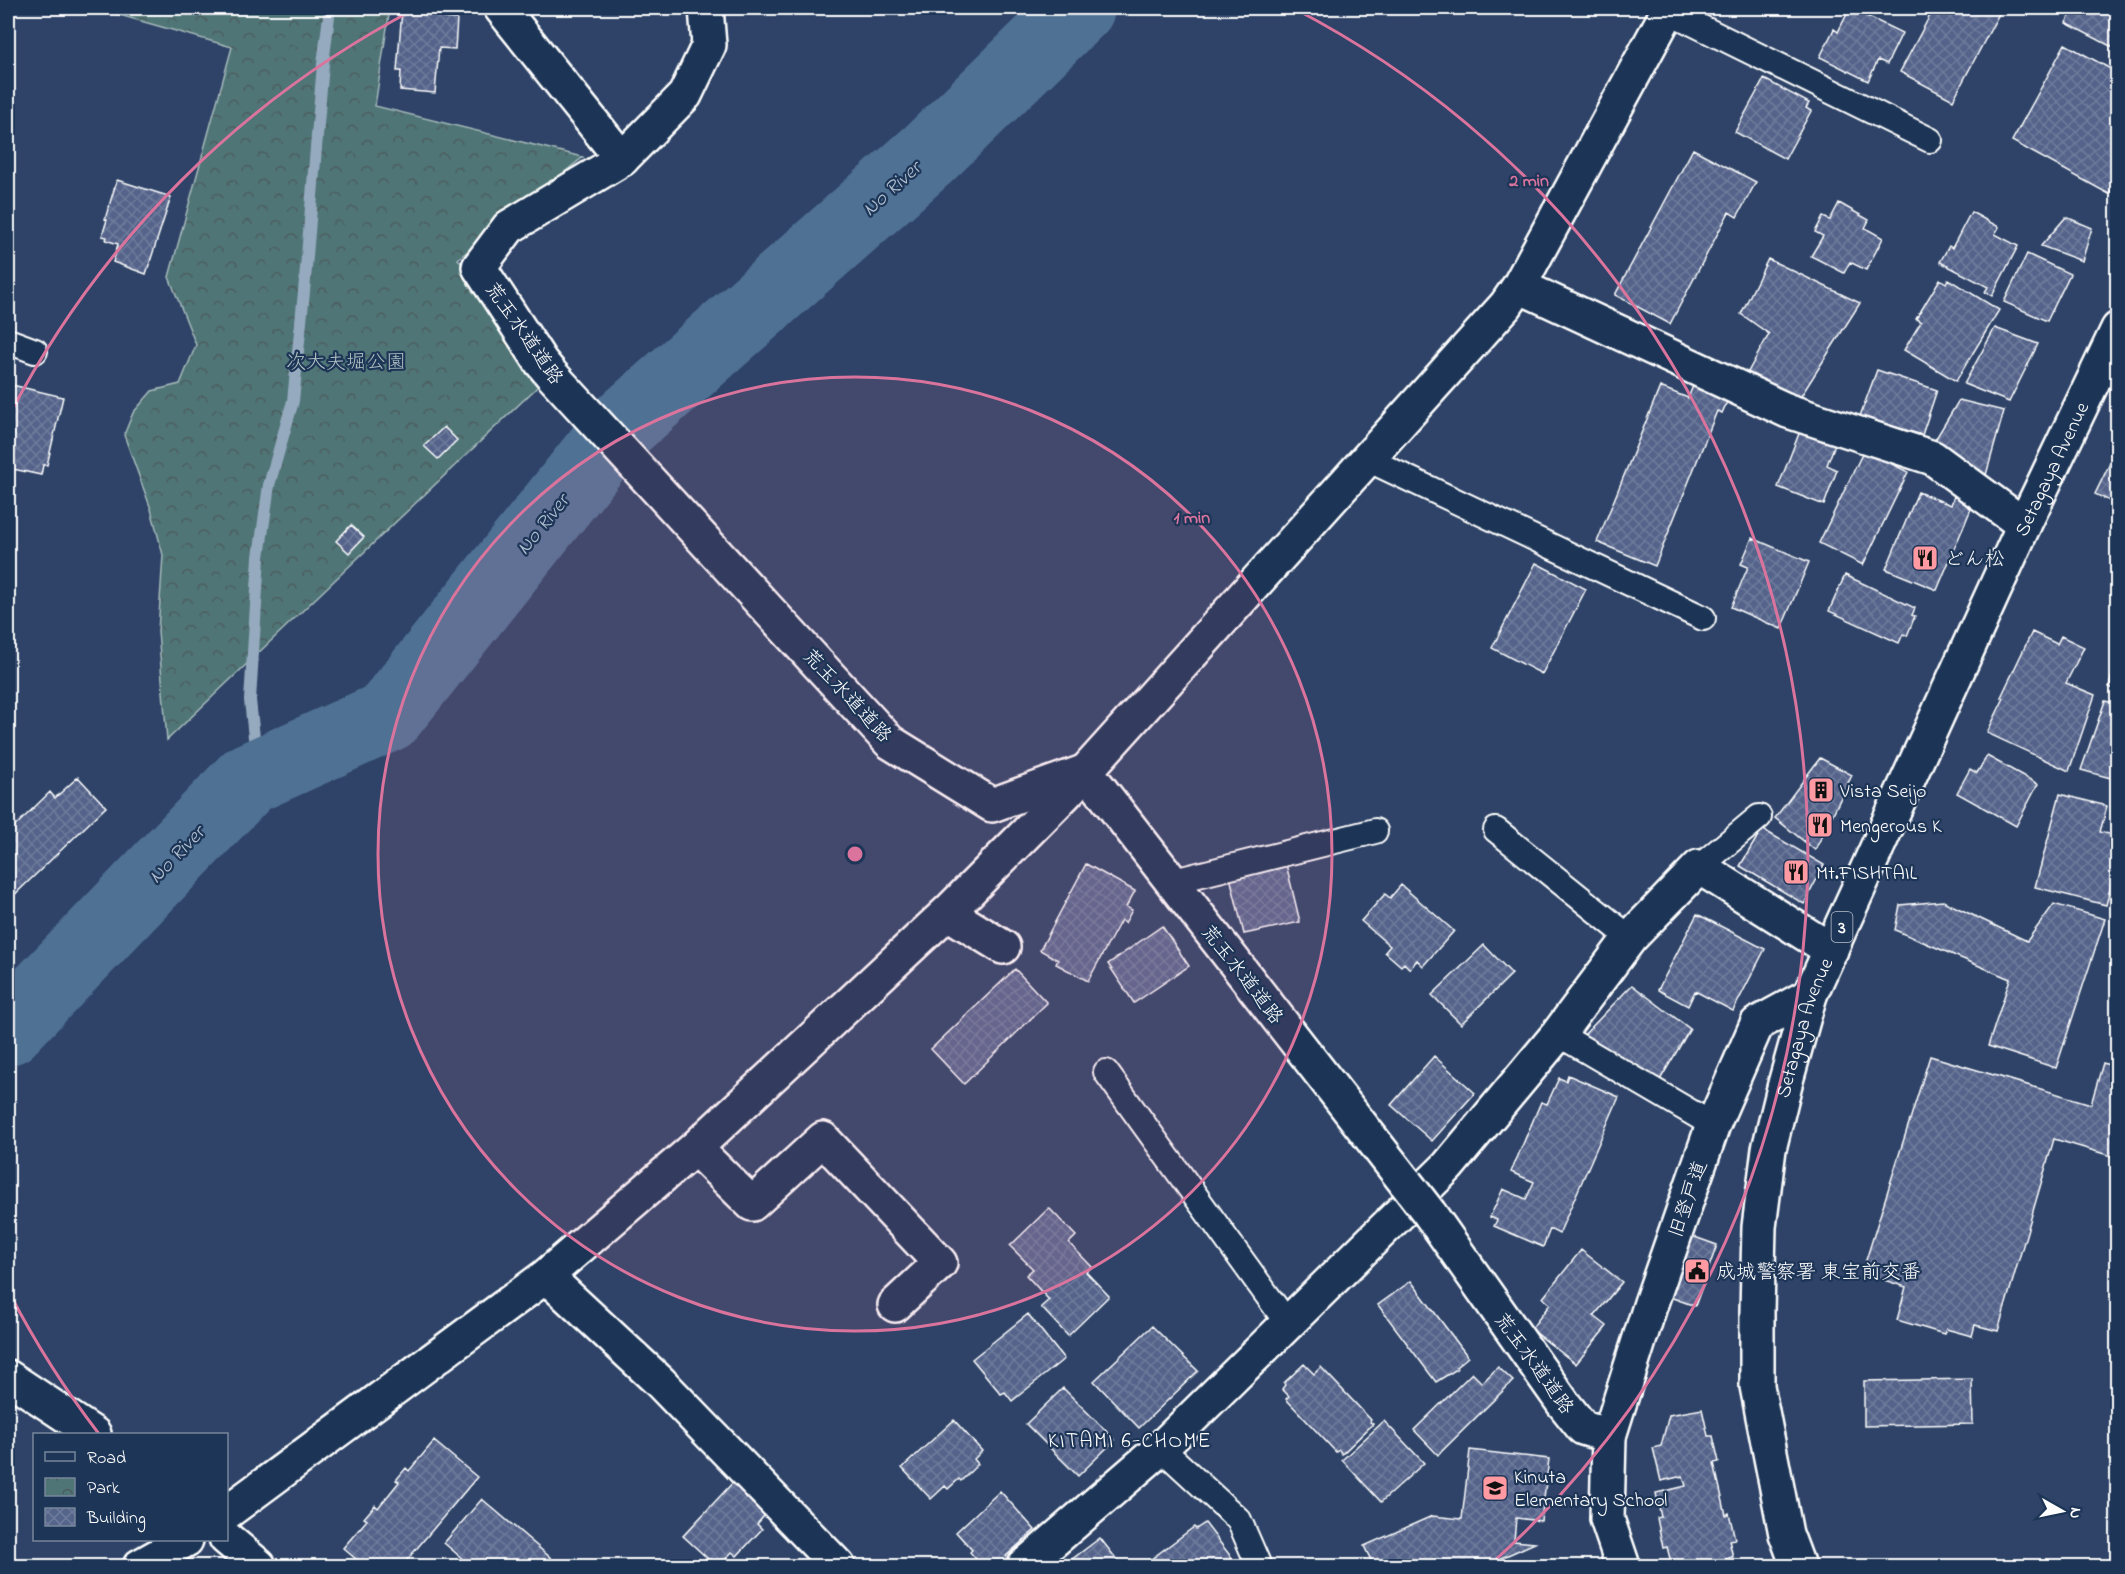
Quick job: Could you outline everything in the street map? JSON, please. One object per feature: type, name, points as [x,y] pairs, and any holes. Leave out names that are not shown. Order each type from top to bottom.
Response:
[{"type":"street","points":[[501,8],[622,159],[685,95],[709,45],[706,8]]},
{"type":"street","points":[[228,1512],[546,1276],[695,1148],[950,910],[1066,793],[1506,305],[1519,286],[1668,11]]},
{"type":"street","name":"荒玉水道道路","points":[[622,159],[509,226],[479,267],[541,362],[890,742],[992,805],[1086,771],[1430,1214],[1563,1403],[1583,1428],[1609,1436]]},
{"type":"street","points":[[1519,286],[1788,411],[1933,458],[2024,525]]},
{"type":"street","name":"Setagaya Avenue","points":[[1798,1566],[1786,1534],[1757,1386],[1759,1227],[1769,1149],[1810,995],[2024,525],[2118,329]]},
{"type":"street","points":[[1024,1566],[1161,1448],[1448,1166],[1558,1034],[1630,938],[1699,867],[1831,950]]},
{"type":"street","points":[[950,910],[961,921],[1004,947]]},
{"type":"street","name":"旧登戸道","points":[[1609,1436],[1651,1303],[1713,1125],[1757,1024],[1810,995]]},
{"type":"street","points":[[695,1148],[752,1204],[823,1139],[940,1263],[895,1305]]},
{"type":"street","points":[[546,1276],[660,1382],[838,1566]]},
{"type":"street","points":[[8,1377],[92,1433]]},
{"type":"street","points":[[1609,1436],[1607,1519],[1623,1566]]},
{"type":"street","points":[[228,1540],[259,1566]]},
{"type":"street","points":[[140,1566],[183,1541]]},
{"type":"lane","points":[[1668,11],[1930,140]]},
{"type":"lane","points":[[8,341],[35,351]]},
{"type":"lane","points":[[1367,459],[1703,618]]},
{"type":"lane","points":[[1699,867],[1759,817]]},
{"type":"lane","points":[[1496,830],[1630,938]]},
{"type":"lane","points":[[1170,882],[1375,831]]},
{"type":"lane","points":[[1558,1034],[1713,1125]]},
{"type":"lane","points":[[1106,1072],[1288,1324]]},
{"type":"lane","points":[[1161,1448],[1239,1520],[1259,1566]]},
{"type":"green space","name":"次大夫堀公園","points":[[95,8],[390,8],[375,106],[583,157],[458,259],[551,374],[167,740],[158,631],[163,555],[151,509],[124,435],[133,413],[152,391],[180,384],[196,345],[169,277],[232,47]]},
{"type":"building","points":[[1850,8],[1902,33],[1887,64],[1878,60],[1868,81],[1820,57],[1834,29],[1838,32]]},
{"type":"building","points":[[1934,8],[2002,8],[1953,100],[1900,72]]},
{"type":"building","points":[[2074,8],[2118,8],[2118,50],[2066,23]]},
{"type":"building","points":[[402,10],[444,13],[444,18],[457,19],[455,49],[439,48],[435,93],[400,90],[401,71],[397,71]]},
{"type":"building","points":[[2065,44],[2118,73],[2118,179],[2109,194],[2012,141]]},
{"type":"building","points":[[1764,79],[1809,103],[1806,108],[1811,111],[1785,159],[1735,132]]},
{"type":"building","points":[[1693,149],[1756,182],[1737,217],[1729,212],[1670,324],[1615,295]]},
{"type":"building","points":[[117,180],[171,197],[146,274],[113,262],[118,244],[102,236]]},
{"type":"building","points":[[1839,203],[1869,220],[1865,228],[1883,238],[1866,270],[1850,262],[1844,273],[1811,256],[1823,236],[1815,232],[1823,217],[1830,220]]},
{"type":"building","points":[[1971,212],[1999,227],[1995,234],[2018,246],[1992,296],[1985,292],[1988,287],[1940,262],[1949,246],[1952,248]]},
{"type":"building","points":[[2066,217],[2092,228],[2082,261],[2041,246]]},
{"type":"building","points":[[2027,254],[2070,274],[2047,321],[2004,302]]},
{"type":"building","points":[[1768,259],[1860,303],[1796,404],[1748,372],[1769,334],[1741,314]]},
{"type":"building","points":[[1940,279],[1946,283],[1948,279],[1999,310],[1956,381],[1904,350],[1921,322],[1916,319]]},
{"type":"building","points":[[1995,328],[2038,344],[2009,402],[1964,384]]},
{"type":"building","points":[[1877,370],[1937,390],[1922,435],[1860,416]]},
{"type":"building","points":[[12,385],[63,397],[47,465],[43,465],[41,475],[8,468],[8,406]]},
{"type":"building","points":[[1693,386],[1728,400],[1722,413],[1717,411],[1655,566],[1597,542],[1660,387],[1688,398]]},
{"type":"building","points":[[1959,400],[2004,411],[1986,475],[1932,445]]},
{"type":"building","points":[[1802,426],[1837,439],[1827,465],[1837,470],[1824,505],[1778,487]]},
{"type":"building","points":[[444,427],[457,440],[438,459],[424,446]]},
{"type":"building","points":[[2118,447],[2118,505],[2095,494]]},
{"type":"building","points":[[1864,450],[1908,472],[1863,565],[1819,543]]},
{"type":"building","points":[[1918,492],[1951,505],[1954,496],[1973,504],[1937,590],[1886,569]]},
{"type":"building","points":[[351,525],[364,537],[349,553],[336,541]]},
{"type":"building","points":[[1752,538],[1809,562],[1781,629],[1731,607],[1748,567],[1741,564]]},
{"type":"building","points":[[1536,563],[1586,589],[1542,674],[1492,648]]},
{"type":"building","points":[[1845,575],[1915,608],[1912,615],[1915,616],[1907,636],[1903,634],[1899,643],[1829,611]]},
{"type":"building","points":[[2032,632],[2057,644],[2061,636],[2084,647],[2066,683],[2095,695],[2069,771],[1987,733],[2004,698],[2001,697]]},
{"type":"building","points":[[2118,652],[2118,690],[2109,687]]},
{"type":"building","points":[[2105,701],[2118,704],[2118,780],[2081,770]]},
{"type":"building","points":[[1987,756],[2038,784],[2016,826],[1957,793],[1970,769],[1977,773]]},
{"type":"building","name":"Vista Seijo","points":[[1820,758],[1852,775],[1815,850],[1775,818]]},
{"type":"building","points":[[78,777],[106,807],[8,901],[8,833],[50,792],[55,798]]},
{"type":"building","points":[[2060,794],[2107,806],[2100,832],[2118,836],[2118,858],[2106,905],[2035,887]]},
{"type":"building","points":[[1762,829],[1824,865],[1804,904],[1740,866]]},
{"type":"building","points":[[1086,864],[1135,891],[1126,907],[1132,910],[1125,923],[1121,920],[1088,981],[1056,964],[1058,960],[1040,950]]},
{"type":"building","points":[[1286,864],[1300,922],[1244,934],[1230,877]]},
{"type":"building","points":[[1401,885],[1454,931],[1423,966],[1417,960],[1410,969],[1404,963],[1401,966],[1385,952],[1390,946],[1361,921],[1385,894],[1390,898]]},
{"type":"building","points":[[1943,901],[2027,941],[2054,904],[2105,919],[2056,1068],[1988,1046],[2010,979],[1895,930],[1900,905]]},
{"type":"building","points":[[1697,914],[1765,949],[1733,1011],[1695,991],[1688,1006],[1658,990]]},
{"type":"building","points":[[1162,926],[1189,966],[1134,1003],[1108,964]]},
{"type":"building","points":[[1484,945],[1512,974],[1461,1024],[1432,995]]},
{"type":"building","points":[[1015,969],[1047,1003],[964,1084],[931,1049]]},
{"type":"building","points":[[1632,985],[1690,1029],[1660,1080],[1582,1037]]},
{"type":"building","points":[[2118,1035],[2118,1158],[2054,1139],[1998,1331],[1975,1325],[1972,1336],[1946,1329],[1944,1334],[1897,1320],[1906,1287],[1862,1273],[1930,1056],[2091,1104],[2103,1063],[2109,1065]]},
{"type":"building","points":[[1434,1056],[1475,1093],[1432,1141],[1391,1105]]},
{"type":"building","points":[[1568,1075],[1619,1097],[1559,1234],[1550,1229],[1543,1247],[1494,1226],[1497,1220],[1490,1217],[1503,1189],[1526,1199],[1534,1182],[1511,1172],[1541,1102],[1547,1104],[1559,1078],[1566,1081]]},
{"type":"building","points":[[1049,1208],[1076,1236],[1069,1243],[1092,1267],[1086,1272],[1109,1296],[1068,1336],[1041,1307],[1049,1300],[1026,1275],[1033,1269],[1010,1246]]},
{"type":"building","points":[[1689,1235],[1717,1245],[1695,1306],[1667,1296]]},
{"type":"building","points":[[1581,1250],[1622,1282],[1594,1316],[1607,1326],[1576,1364],[1531,1329],[1550,1304],[1543,1298]]},
{"type":"building","points":[[1411,1281],[1468,1357],[1456,1367],[1457,1369],[1436,1382],[1378,1305]]},
{"type":"building","points":[[1028,1314],[1064,1359],[1012,1401],[1005,1392],[1001,1394],[972,1359]]},
{"type":"building","points":[[1152,1326],[1198,1371],[1139,1428],[1094,1381]]},
{"type":"building","points":[[1304,1364],[1314,1374],[1321,1367],[1373,1424],[1342,1454],[1339,1450],[1336,1452],[1286,1399],[1289,1396],[1282,1389],[1284,1383]]},
{"type":"building","points":[[1498,1367],[1513,1381],[1438,1455],[1414,1430],[1472,1373],[1482,1383]]},
{"type":"building","points":[[1972,1379],[1973,1424],[1864,1426],[1864,1381]]},
{"type":"building","points":[[1063,1388],[1115,1440],[1078,1476],[1026,1424]]},
{"type":"building","points":[[1702,1409],[1708,1436],[1713,1436],[1719,1462],[1714,1463],[1726,1515],[1729,1513],[1735,1539],[1729,1540],[1733,1557],[1691,1566],[1672,1566],[1667,1547],[1663,1548],[1657,1518],[1661,1517],[1656,1493],[1686,1486],[1683,1476],[1661,1481],[1653,1448],[1661,1446],[1669,1415]]},
{"type":"building","points":[[954,1420],[982,1451],[974,1459],[978,1464],[961,1481],[959,1479],[948,1489],[945,1486],[931,1499],[902,1468]]},
{"type":"building","points":[[1384,1421],[1424,1463],[1381,1502],[1342,1460]]},
{"type":"building","points":[[434,1441],[477,1477],[402,1566],[364,1566],[343,1548],[367,1520],[364,1518],[375,1505],[378,1508],[399,1482],[396,1480],[406,1468],[409,1471]]},
{"type":"building","points":[[1470,1450],[1549,1459],[1541,1521],[1516,1518],[1514,1541],[1535,1543],[1483,1566],[1374,1566],[1364,1546],[1432,1516],[1462,1519]]},
{"type":"building","points":[[738,1477],[771,1508],[757,1524],[762,1529],[737,1556],[732,1552],[719,1566],[716,1566],[683,1536]]},
{"type":"building","points":[[1000,1491],[1035,1530],[1006,1556],[1009,1559],[1001,1566],[990,1566],[984,1560],[980,1564],[970,1552],[972,1550],[956,1532]]},
{"type":"building","points":[[482,1499],[551,1558],[544,1566],[471,1566],[444,1543]]},
{"type":"building","points":[[1205,1523],[1232,1558],[1224,1564],[1227,1566],[1142,1566],[1194,1527],[1196,1529]]},
{"type":"building","points":[[1100,1538],[1118,1561],[1115,1563],[1118,1566],[1063,1566]]},
{"type":"waterway","points":[[258,775],[250,700],[259,557],[269,485],[293,401],[330,8]]},
{"type":"waterway","name":"No River","points":[[8,1029],[248,779],[388,716],[615,432],[929,154],[1079,8]]},
{"type":"place","name":"どん松","points":[[1925,558]]},
{"type":"place","name":"Vista Seijo","points":[[1821,790]]},
{"type":"place","name":"Mengerous K","points":[[1820,825]]},
{"type":"place","name":"Mt.FISHTAIL","points":[[1796,872]]},
{"type":"place","name":"成城警察署 東宝前交番","points":[[1697,1271]]},
{"type":"place","name":"Kinuta Elementary School","points":[[1495,1488]]},
{"type":"district","name":"KITAMI 6-CHOME","points":[[1130,1440]]}]
